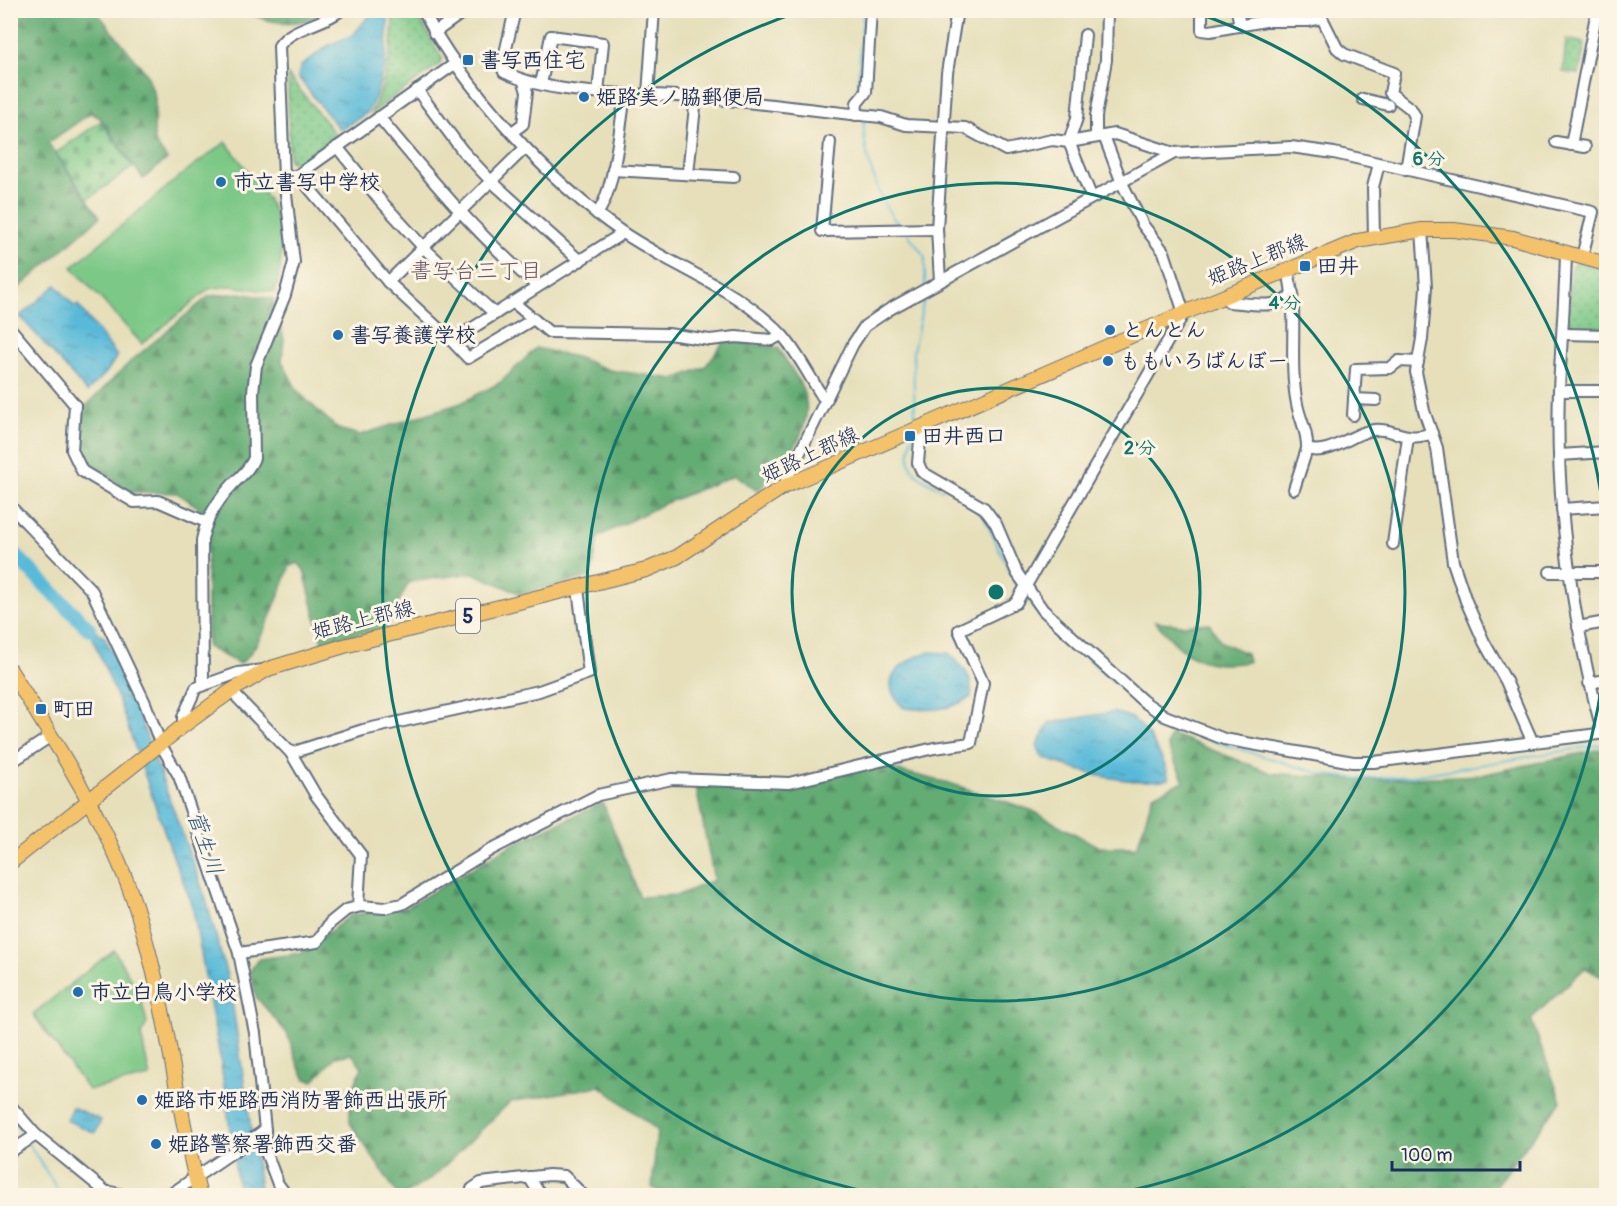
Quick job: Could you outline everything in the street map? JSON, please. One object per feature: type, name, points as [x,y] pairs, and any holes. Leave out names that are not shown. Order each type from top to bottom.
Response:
[{"type":"main road","name":"姫路上郡線","points":[[10,863],[183,726],[231,691],[268,669],[344,646],[578,589],[646,570],[677,557],[783,487],[1184,313],[1358,241],[1422,230],[1479,232],[1513,238],[1606,264]]},
{"type":"main road","points":[[10,670],[92,798],[128,885],[147,946],[200,1196]]},
{"type":"street","points":[[203,683],[202,540],[206,522],[224,493],[251,465],[254,458],[253,392],[256,366],[285,295],[294,262],[284,177],[279,46],[285,36],[312,27],[341,10]]},
{"type":"street","points":[[423,10],[435,33],[456,63],[525,148],[597,214],[623,233],[746,303],[781,335],[826,399]]},
{"type":"street","points":[[435,33],[466,10]]},
{"type":"street","points":[[515,10],[502,66],[504,72],[524,82],[625,95],[696,97],[881,117],[906,125],[965,128],[1006,150],[1052,140],[1069,142],[1115,134],[1174,153],[1291,147],[1334,153],[1593,212],[1582,257]]},
{"type":"street","points":[[648,94],[654,10]]},
{"type":"street","points":[[856,115],[858,103],[866,92],[872,10]]},
{"type":"street","points":[[940,281],[937,229],[947,73],[957,10]]},
{"type":"street","points":[[239,953],[317,942],[330,923],[346,910],[358,906],[384,908],[402,904],[492,849],[598,795],[672,780],[789,783],[934,748],[971,743],[983,683],[959,630],[1016,603],[1184,313],[1164,252],[1143,225],[1100,137],[1096,116],[1106,60],[1107,10]]},
{"type":"street","points":[[1202,10],[1202,30],[1294,16],[1322,18],[1337,48],[1344,54],[1394,73],[1390,93],[1411,109],[1415,116],[1406,170]]},
{"type":"street","points":[[1237,10],[1240,26]]},
{"type":"street","points":[[1571,145],[1598,10]]},
{"type":"street","points":[[1085,35],[1077,118],[1069,142],[1091,196]]},
{"type":"street","points":[[541,84],[551,36],[603,43],[598,92]]},
{"type":"street","points":[[284,177],[298,175],[456,63]]},
{"type":"street","points":[[512,132],[523,124],[527,92],[524,82]]},
{"type":"street","points":[[417,90],[462,150],[490,180],[580,261]]},
{"type":"street","points":[[597,214],[602,208],[613,170],[625,95]]},
{"type":"street","points":[[688,174],[696,97]]},
{"type":"street","points":[[1363,99],[1388,105]]},
{"type":"street","points":[[379,117],[457,212],[493,249],[537,286]]},
{"type":"street","points":[[830,142],[822,231],[937,229]]},
{"type":"street","points":[[1556,142],[1586,147]]},
{"type":"street","points":[[338,147],[380,200],[423,247],[495,314]]},
{"type":"street","points":[[388,282],[525,148]]},
{"type":"street","points":[[783,487],[853,344],[865,326],[1091,196],[1122,183],[1174,153]]},
{"type":"street","points":[[1374,237],[1373,187],[1379,164]]},
{"type":"street","points":[[613,170],[734,177]]},
{"type":"street","points":[[298,175],[388,282],[468,358],[532,320]]},
{"type":"street","points":[[1422,230],[1426,287],[1416,372],[1424,411],[1437,448],[1456,573],[1484,642],[1506,681],[1533,743]]},
{"type":"street","points":[[452,341],[623,233]]},
{"type":"street","points":[[921,429],[918,463],[922,472],[962,492],[984,508],[996,524],[1017,573],[1043,610],[1143,701],[1165,716],[1224,739],[1353,762],[1605,733],[1589,683],[1578,627],[1563,509],[1559,391],[1564,334],[1566,253]]},
{"type":"street","points":[[1288,271],[1295,312],[1292,345],[1297,405],[1308,438],[1294,489]]},
{"type":"street","points":[[1224,297],[1229,302],[1275,304],[1285,302],[1293,293]]},
{"type":"street","points":[[513,302],[549,332],[668,334],[710,340],[736,337],[772,340],[781,335]]},
{"type":"street","points":[[10,328],[75,405],[72,450],[82,471],[134,502],[158,501],[206,522]]},
{"type":"street","points":[[1564,334],[1606,335]]},
{"type":"street","points":[[1353,415],[1356,369],[1390,368],[1399,361],[1418,362]]},
{"type":"street","points":[[1559,391],[1606,391]]},
{"type":"street","points":[[1354,399],[1376,400]]},
{"type":"street","points":[[1307,448],[1324,449],[1370,430],[1416,439],[1432,433]]},
{"type":"street","points":[[1393,544],[1389,527],[1408,437]]},
{"type":"street","points":[[1560,454],[1606,452]]},
{"type":"street","points":[[10,506],[92,591],[145,703],[159,747],[179,776],[239,953],[255,1034],[264,1147],[278,1184],[287,1196]]},
{"type":"street","points":[[1563,509],[1606,506]]},
{"type":"street","points":[[1550,572],[1606,572]]},
{"type":"street","points":[[291,753],[363,730],[539,691],[589,673],[578,589]]},
{"type":"street","points":[[1578,627],[1606,622]]},
{"type":"street","points":[[183,726],[183,717],[189,701],[196,688],[203,683],[238,673],[268,669]]},
{"type":"street","points":[[1589,683],[1606,680]]},
{"type":"street","points":[[231,691],[291,753],[315,794],[361,855],[358,906]]},
{"type":"street","points":[[10,763],[51,736]]},
{"type":"street","points":[[11,1107],[36,1135],[110,1194],[129,1196]]},
{"type":"street","points":[[168,1196],[262,1132]]},
{"type":"street","points":[[10,1152],[36,1135]]},
{"type":"street","points":[[477,1196],[472,1189],[481,1183],[564,1176],[584,1196]]},
{"type":"street","points":[[529,1178],[541,1196]]},
{"type":"green space","points":[[11,10],[96,11],[147,74],[155,97],[154,141],[167,159],[143,179],[100,118],[91,113],[48,143],[100,217],[11,295]]},
{"type":"green space","points":[[247,11],[318,11],[319,16],[292,23],[264,19]]},
{"type":"green space","points":[[393,11],[415,11],[442,58],[440,64],[370,114],[381,89],[388,64]]},
{"type":"green space","points":[[1566,39],[1585,43],[1579,74],[1563,72]]},
{"type":"green space","points":[[288,75],[336,135],[297,164],[289,160]]},
{"type":"green space","points":[[101,121],[133,167],[88,199],[56,153]]},
{"type":"green space","points":[[226,142],[265,195],[279,227],[282,245],[275,292],[230,286],[209,289],[142,344],[72,267],[186,171]]},
{"type":"green space","points":[[1577,262],[1606,270],[1606,328],[1571,327],[1569,322],[1571,267]]},
{"type":"green space","points":[[240,293],[273,299],[284,339],[282,361],[298,392],[338,429],[360,435],[461,403],[501,382],[536,348],[576,357],[609,370],[675,379],[705,367],[725,340],[778,348],[802,388],[806,402],[806,417],[796,445],[757,491],[735,475],[661,505],[598,537],[591,577],[521,594],[473,573],[409,582],[385,629],[325,640],[322,643],[304,570],[298,563],[290,566],[263,632],[256,645],[240,664],[207,647],[207,537],[212,517],[177,493],[130,492],[87,459],[82,441],[83,409],[131,361],[209,296]]},
{"type":"green space","points":[[1155,621],[1181,625],[1209,623],[1221,642],[1246,653],[1248,662],[1218,664],[1205,662],[1184,651]]},
{"type":"green space","points":[[1171,734],[1271,773],[1369,780],[1481,775],[1606,748],[1606,979],[1585,968],[1531,1019],[1561,1101],[1488,1195],[669,1195],[652,1188],[657,1130],[600,1086],[510,1102],[432,1178],[404,1195],[398,1195],[350,1123],[350,1097],[362,1067],[352,1054],[335,1057],[314,1081],[306,1079],[298,1065],[287,1033],[256,997],[250,971],[258,959],[302,953],[351,915],[407,907],[513,844],[603,803],[640,897],[678,895],[714,880],[695,782],[796,782],[858,761],[949,783],[1031,810],[1099,847],[1137,847],[1153,795],[1184,781],[1167,746]]},
{"type":"green space","points":[[114,950],[140,995],[147,1023],[141,1035],[150,1077],[88,1090],[33,1014]]},
{"type":"water","points":[[373,11],[389,11],[385,65],[376,95],[367,113],[340,130],[298,77],[300,67],[329,45],[353,35]]},
{"type":"water","points":[[56,285],[74,306],[78,305],[117,356],[106,373],[87,392],[20,316]]},
{"type":"water","points":[[75,614],[105,638],[127,683],[205,896],[230,987],[261,1195],[239,1195],[220,1057],[192,904],[120,704],[92,637]]},
{"type":"water","points":[[928,652],[949,653],[959,663],[969,678],[971,697],[955,705],[939,709],[904,708],[896,698],[891,681],[900,667]]},
{"type":"water","points":[[1113,712],[1131,718],[1144,729],[1160,754],[1169,779],[1137,781],[1105,777],[1042,757],[1037,746],[1049,723]]},
{"type":"water","points":[[72,1107],[101,1120],[95,1133],[66,1120]]},
{"type":"waterway","points":[[861,94],[858,81],[863,10]]},
{"type":"waterway","points":[[864,120],[866,146],[873,176],[885,205],[900,226]]},
{"type":"waterway","points":[[908,234],[925,257],[925,286]]},
{"type":"waterway","points":[[915,425],[913,352],[925,294]]},
{"type":"waterway","points":[[912,437],[909,458],[914,471],[943,490]]},
{"type":"waterway","points":[[971,506],[984,517],[1018,589]]},
{"type":"waterway","name":"菅生川","points":[[10,550],[89,629]]},
{"type":"waterway","points":[[1024,596],[1040,616],[1119,687]]},
{"type":"waterway","points":[[1164,721],[1181,731],[1321,774],[1362,779],[1412,776],[1606,744]]},
{"type":"waterway","points":[[10,1115],[25,1138]]},
{"type":"waterway","points":[[28,1143],[62,1196]]},
{"type":"place","name":"書写西住宅","points":[[468,60]]},
{"type":"place","name":"姫路美ノ脇郵便局","points":[[584,97]]},
{"type":"place","name":"市立書写中学校","points":[[221,182]]},
{"type":"place","name":"田井","points":[[1305,266]]},
{"type":"place","name":"とんとん","points":[[1110,330]]},
{"type":"place","name":"書写養護学校","points":[[338,335]]},
{"type":"place","name":"ももいろばんぼー","points":[[1108,361]]},
{"type":"place","name":"田井西口","points":[[910,436]]},
{"type":"place","name":"町田","points":[[41,709]]},
{"type":"place","name":"市立白鳥小学校","points":[[78,992]]},
{"type":"place","name":"姫路市姫路西消防署飾西出張所","points":[[142,1100]]},
{"type":"place","name":"姫路警察署飾西交番","points":[[156,1144]]},
{"type":"district","name":"書写台三丁目","points":[[476,271]]}]
